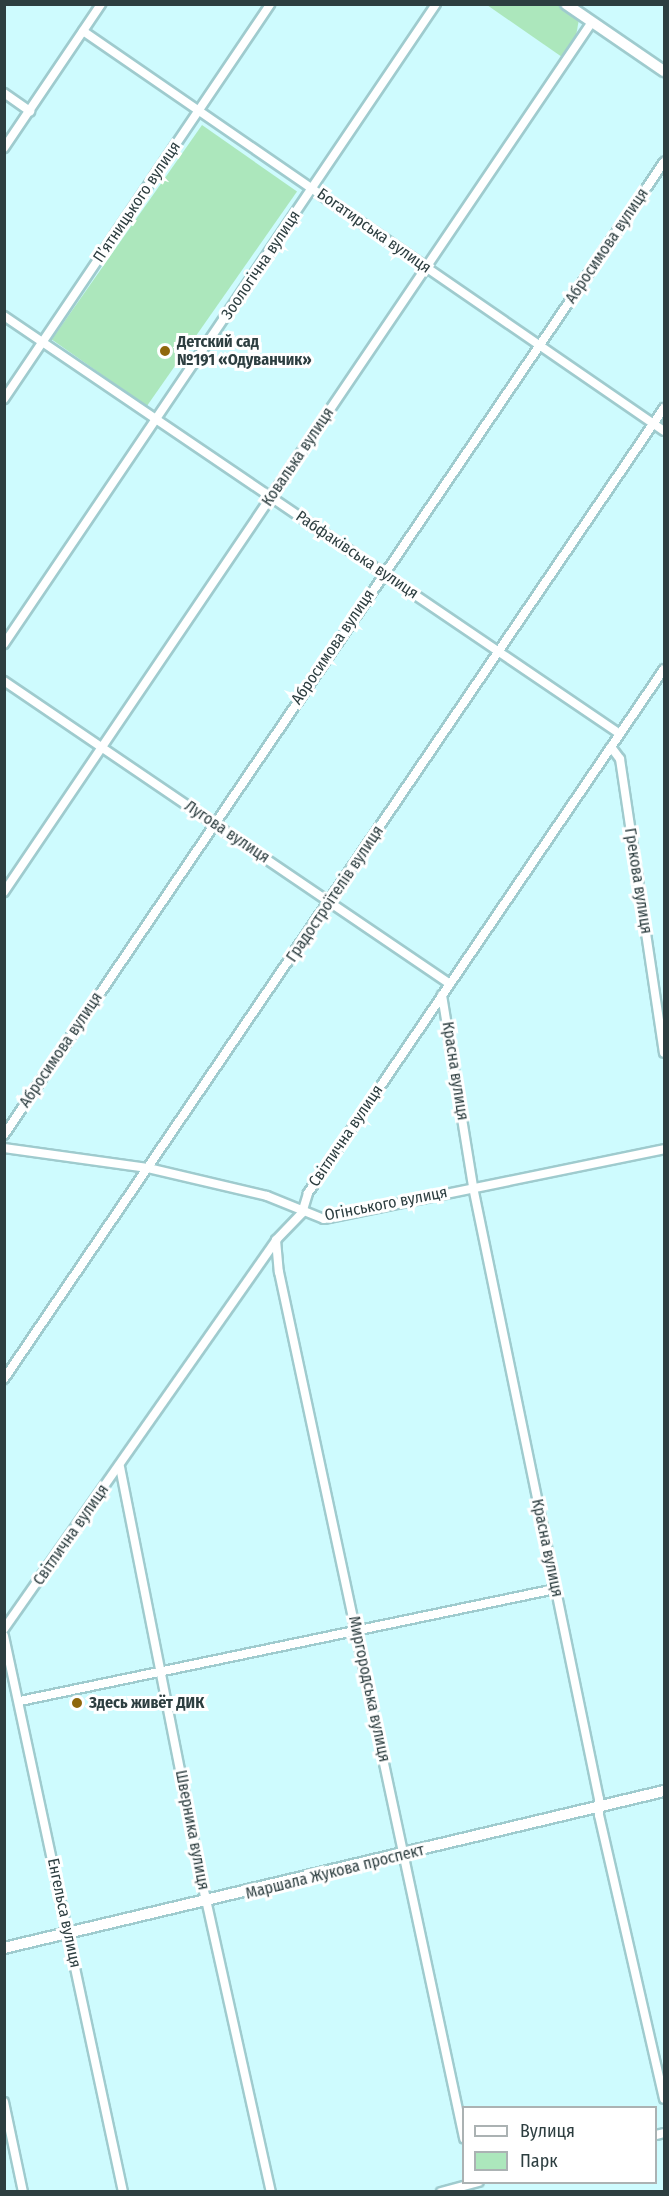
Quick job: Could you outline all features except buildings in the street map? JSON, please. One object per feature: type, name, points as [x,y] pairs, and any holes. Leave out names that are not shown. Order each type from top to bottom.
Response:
[{"type":"street","points":[[4,148],[101,4]]},
{"type":"street","name":"П’ятницького вулиця","points":[[4,399],[270,4]]},
{"type":"street","name":"Зоологічна вулиця","points":[[4,644],[436,4]]},
{"type":"street","points":[[566,4],[664,70]]},
{"type":"street","name":"Ковалька вулиця","points":[[4,892],[592,22]]},
{"type":"street","name":"Богатирська вулиця","points":[[83,31],[664,431]]},
{"type":"street","points":[[4,93],[30,111]]},
{"type":"street","name":"Абросимова вулиця","points":[[4,1135],[383,573],[664,162]]},
{"type":"street","name":"Рабфаківська вулиця","points":[[4,316],[620,734]]},
{"type":"street","name":"Градостроїтелiв вулиця","points":[[4,1379],[664,408]]},
{"type":"street","name":"Світлична вулиця","points":[[4,1629],[120,1467],[276,1240],[302,1213],[308,1193],[664,669]]},
{"type":"street","name":"Лугова вулиця","points":[[4,681],[450,984]]},
{"type":"street","name":"Грекова вулиця","points":[[611,747],[620,759],[664,1053]]},
{"type":"street","name":"Красна вулиця","points":[[442,995],[473,1187],[598,1807],[664,2099]]},
{"type":"street","name":"Огінського вулиця","points":[[4,1148],[148,1168],[267,1196],[302,1213],[324,1219],[664,1149]]},
{"type":"street","name":"Миргородська вулиця","points":[[276,1240],[279,1272],[462,2128]]},
{"type":"street","name":"Шверника вулиця","points":[[120,1467],[207,1903],[271,2192]]},
{"type":"street","points":[[20,1701],[357,1633],[555,1589]]},
{"type":"street","name":"Енгельса вулиця","points":[[4,1635],[20,1701],[123,2192]]},
{"type":"street","name":"Маршала Жукова проспект","points":[[4,1948],[207,1903],[664,1791]]},
{"type":"street","points":[[4,2102],[23,2192]]},
{"type":"street","points":[[441,2192],[475,2185]]},
{"type":"green space","points":[[487,5],[558,5],[579,19],[576,36],[562,57]]},
{"type":"green space","points":[[202,125],[297,192],[147,406],[52,340]]},
{"type":"place","name":"Детский сад №191 «Одуванчик»","points":[[165,351]]},
{"type":"place","name":"Здесь живёт ДИК","points":[[77,1703]]}]
